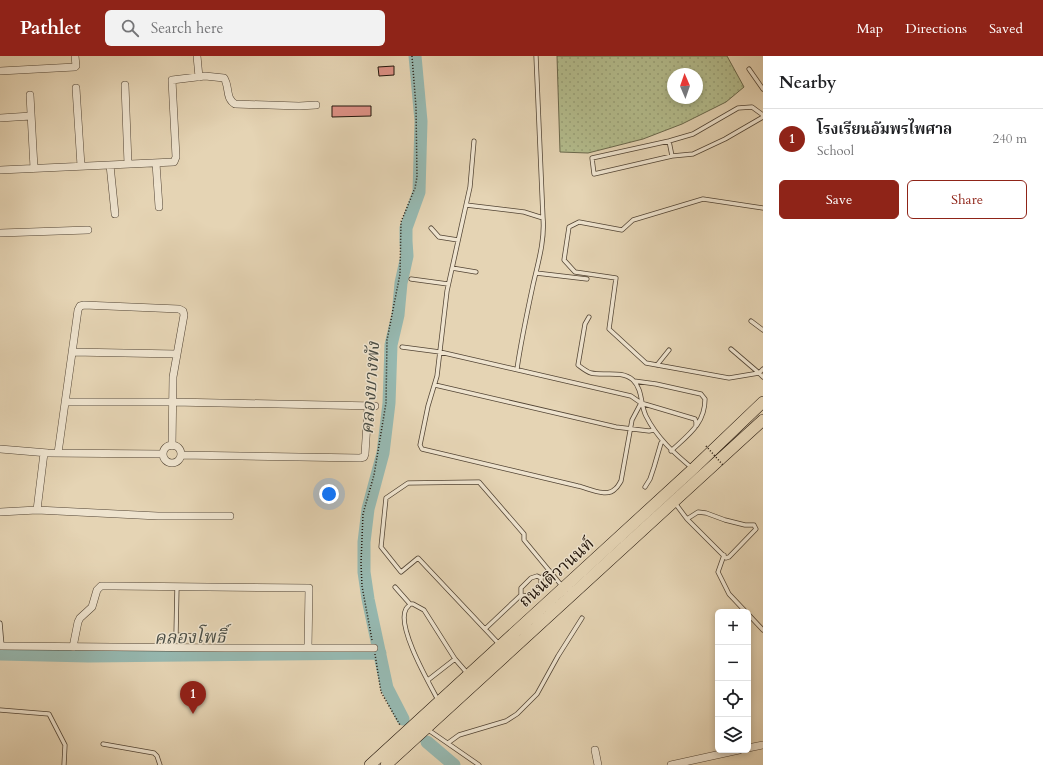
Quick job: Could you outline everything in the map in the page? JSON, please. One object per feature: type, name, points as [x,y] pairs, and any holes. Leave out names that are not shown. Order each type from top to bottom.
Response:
[{"type":"main road","name":"ถนนติวานนท์","points":[[386,765],[674,502],[693,475],[763,402]]},
{"type":"main road","name":"ถนนติวานนท์","points":[[370,765],[564,588],[693,475],[763,420]]},
{"type":"street","points":[[0,71],[75,67],[75,56]]},
{"type":"street","points":[[197,56],[199,77]]},
{"type":"street","points":[[0,170],[174,162],[176,160],[172,80],[205,76],[224,78],[227,82],[229,98],[235,104],[299,106],[316,104]]},
{"type":"street","points":[[125,85],[128,164]]},
{"type":"street","points":[[76,88],[81,166]]},
{"type":"street","points":[[30,95],[34,168]]},
{"type":"street","points":[[0,118],[31,116]]},
{"type":"street","points":[[156,163],[160,206]]},
{"type":"street","points":[[110,165],[115,214]]},
{"type":"street","points":[[0,233],[88,230]]},
{"type":"street","points":[[58,453],[78,310],[80,306],[84,305],[179,309],[183,311],[184,315],[173,377],[172,446]]},
{"type":"street","points":[[72,352],[177,354]]},
{"type":"street","points":[[65,402],[173,402],[371,406],[364,457],[181,455]]},
{"type":"street","points":[[172,446],[178,448],[181,455],[178,461],[171,463],[165,460],[163,454],[166,448],[172,446]]},
{"type":"street","points":[[0,449],[58,453],[163,454]]},
{"type":"street","points":[[37,510],[44,452]]},
{"type":"street","points":[[0,512],[37,510],[158,516],[230,516]]},
{"type":"street","points":[[74,646],[78,622],[80,618],[92,607],[98,588],[114,586],[177,586],[309,588],[308,648]]},
{"type":"street","points":[[1,646],[374,648]]},
{"type":"street","points":[[751,747],[763,745]]},
{"type":"street","points":[[595,750],[598,765]]},
{"type":"street","points":[[671,765],[725,753]]},
{"type":"lane","points":[[516,369],[544,226],[536,56]]},
{"type":"lane","points":[[749,69],[763,90]]},
{"type":"lane","points":[[752,107],[763,116],[726,139],[693,154],[672,156],[594,174],[592,158],[669,141],[693,134],[738,108],[752,107]]},
{"type":"lane","points":[[474,141],[470,187],[448,284],[435,385],[428,406],[420,445],[422,448],[603,493],[611,493],[616,489],[621,481],[630,429],[636,411],[641,403]]},
{"type":"lane","points":[[669,141],[672,156]]},
{"type":"lane","points":[[763,208],[703,199],[633,220],[622,230],[579,222],[569,228],[564,260],[575,272],[616,278],[609,329],[646,363],[730,378],[759,373],[763,369]]},
{"type":"lane","points":[[466,205],[524,212],[543,218]]},
{"type":"lane","points":[[431,228],[440,237],[458,240]]},
{"type":"lane","points":[[452,268],[476,272]]},
{"type":"lane","points":[[536,272],[587,279]]},
{"type":"lane","points":[[411,279],[448,284]]},
{"type":"lane","points":[[589,316],[585,324],[578,365],[591,373],[625,376],[634,381],[656,384],[701,394],[705,399],[700,421],[672,451]]},
{"type":"lane","points":[[751,321],[763,330]]},
{"type":"lane","points":[[402,347],[440,352],[631,396],[641,403],[695,419],[696,426]]},
{"type":"lane","points":[[731,349],[763,377]]},
{"type":"lane","points":[[657,365],[669,350]]},
{"type":"lane","points":[[634,381],[639,388],[641,403],[645,414],[654,430],[693,475]]},
{"type":"lane","points":[[435,385],[616,427],[650,431],[654,430]]},
{"type":"lane","points":[[645,487],[650,480],[661,443],[663,441]]},
{"type":"lane","points":[[501,646],[418,558],[401,572],[381,547],[386,498],[408,484],[479,482],[524,534],[524,540],[564,588]]},
{"type":"lane","points":[[674,502],[687,519],[726,558],[756,530],[754,526],[725,520],[706,513],[698,512],[687,519]]},
{"type":"lane","points":[[724,555],[718,572],[729,594],[743,609]]},
{"type":"lane","points":[[521,595],[530,595],[541,586],[541,578],[550,570]]},
{"type":"lane","points":[[485,629],[521,595],[521,588],[531,578],[537,576],[541,578]]},
{"type":"lane","points":[[177,586],[176,635],[194,636]]},
{"type":"lane","points":[[395,587],[410,604],[424,610],[455,659],[469,675]]},
{"type":"lane","points":[[410,604],[405,610],[404,627],[416,658],[439,702]]},
{"type":"lane","points":[[751,617],[763,630]]},
{"type":"lane","points":[[448,743],[459,735],[500,723],[517,714],[537,694],[558,656],[582,618]]},
{"type":"lane","points":[[0,623],[1,646]]},
{"type":"lane","points":[[428,680],[455,659]]},
{"type":"lane","points":[[0,710],[49,714],[65,745],[64,765]]},
{"type":"lane","points":[[426,728],[480,765]]},
{"type":"lane","points":[[102,744],[154,754],[157,756],[160,765]]},
{"type":"path","points":[[374,648],[362,586],[361,563],[363,514],[374,475],[386,403],[387,340],[400,274],[401,222],[415,188],[417,177],[416,107],[412,56]]},
{"type":"path","points":[[706,446],[723,465]]},
{"type":"path","points":[[375,658],[381,692],[398,723],[407,732]]},
{"type":"green space","points":[[557,56],[727,56],[744,87],[726,102],[682,124],[643,139],[588,153],[560,152]]},
{"type":"building","points":[[394,66],[394,75],[379,76],[378,67]]},
{"type":"building","points":[[332,106],[371,106],[371,116],[332,117]]},
{"type":"waterway","name":"คลองบางพัง","points":[[403,719],[387,688],[368,599],[364,572],[364,542],[368,509],[383,453],[389,403],[391,345],[398,315],[401,283],[407,256],[406,228],[419,192],[421,121],[415,56]]},
{"type":"waterway","name":"คลองโพธิ์","points":[[0,654],[89,656],[380,653]]},
{"type":"waterway","name":"คลองบางพัง","points":[[427,742],[454,765]]},
{"type":"place","name":"โรงเรียนอัมพรไพศาล","points":[[193,714]]}]
